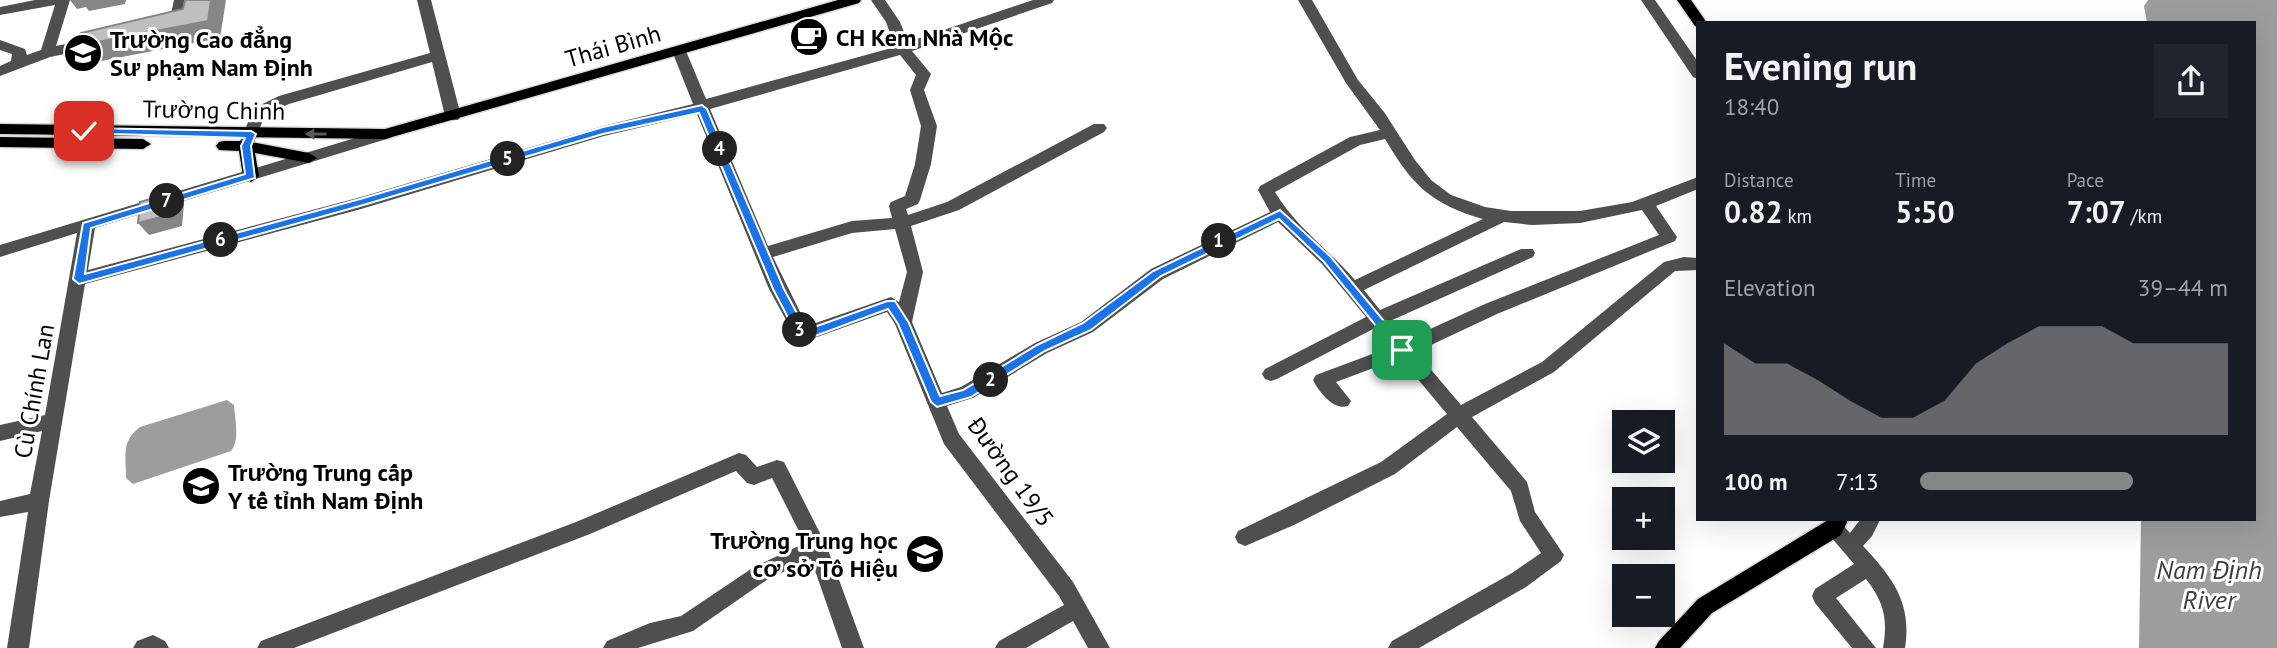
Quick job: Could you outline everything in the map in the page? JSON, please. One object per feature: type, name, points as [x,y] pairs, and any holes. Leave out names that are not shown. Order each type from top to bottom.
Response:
[{"type":"main road","name":"Thái Bình","points":[[385,134],[854,0]]},
{"type":"main road","points":[[1684,0],[1699,21]]},
{"type":"main road","name":"Trường Chinh","points":[[0,129],[249,140],[309,158]]},
{"type":"main road","name":"Trường Chinh","points":[[0,142],[249,140],[385,134]]},
{"type":"main road","name":"Trường Chinh","points":[[249,140],[251,176]]},
{"type":"main road","points":[[1666,648],[1704,606],[1836,524]]},
{"type":"street","points":[[0,10],[60,0],[47,53]]},
{"type":"street","points":[[150,32],[176,26],[181,0]]},
{"type":"street","points":[[424,0],[453,116]]},
{"type":"street","points":[[878,0],[893,22],[903,49],[924,74],[918,90],[929,125],[923,164],[912,200],[897,205],[915,272],[903,323]]},
{"type":"street","points":[[79,279],[360,203],[603,131],[702,109],[723,98],[903,49],[1047,0]]},
{"type":"street","points":[[1305,0],[1354,84],[1411,166],[1444,199],[1478,212],[1527,218],[1575,216],[1622,210],[1696,183]]},
{"type":"street","points":[[1648,0],[1696,71]]},
{"type":"street","points":[[0,71],[47,53],[111,40]]},
{"type":"street","points":[[0,45],[20,52],[18,64]]},
{"type":"street","points":[[678,51],[763,254],[803,335],[891,304],[903,323]]},
{"type":"street","points":[[249,140],[259,112],[284,100],[438,55]]},
{"type":"street","points":[[763,254],[816,236],[852,227],[901,223],[953,206],[1099,128]]},
{"type":"street","points":[[1389,133],[1355,141],[1266,190],[1280,214],[1328,260],[1520,488],[1520,500],[1532,526],[1554,555],[1519,580],[1399,648]]},
{"type":"street","points":[[0,251],[385,134]]},
{"type":"street","points":[[1342,401],[1322,380],[1402,350],[1491,309],[1669,237],[1646,203]]},
{"type":"street","points":[[937,402],[967,393],[1041,348],[1087,327],[1157,274],[1178,262],[1280,214]]},
{"type":"street","points":[[1351,289],[1505,215]]},
{"type":"street","name":"Cù Chính Lan","points":[[18,648],[39,501],[86,226]]},
{"type":"street","points":[[1271,374],[1376,319],[1527,253]]},
{"type":"street","points":[[1245,537],[1388,468],[1458,416],[1548,367],[1670,267],[1691,263]]},
{"type":"street","name":"Đường 19/5","points":[[903,323],[951,438],[1066,589],[1099,648]]},
{"type":"street","points":[[0,433],[53,421]]},
{"type":"street","points":[[268,648],[583,528],[739,461],[754,477],[777,468],[817,547],[853,648]]},
{"type":"street","points":[[0,509],[39,501]]},
{"type":"street","points":[[1850,547],[1869,521]]},
{"type":"street","points":[[1836,524],[1850,547],[1880,583],[1896,611],[1894,648]]},
{"type":"street","points":[[614,648],[686,624],[761,573],[817,547]]},
{"type":"street","points":[[1865,648],[1822,596],[1867,567]]},
{"type":"street","points":[[1006,648],[1077,608]]},
{"type":"street","points":[[145,648],[153,645],[158,648]]},
{"type":"water","name":"Nam Định River","points":[[2148,0],[2277,0],[2277,648],[2139,648],[2141,521],[2256,521],[2256,21],[2147,21],[2144,6]]},
{"type":"water","points":[[227,400],[234,405],[236,423],[236,436],[231,451],[133,484],[126,478],[127,443],[140,427]]},
{"type":"building","points":[[185,0],[211,0],[208,21],[77,46],[81,33],[183,9]]},
{"type":"building","points":[[173,192],[172,214],[138,223],[140,202]]},
{"type":"place","name":"CH Kem Nhà Mộc","points":[[809,37]]},
{"type":"place","name":"Trường Cao đẳng Sư phạm Nam Định","points":[[83,53]]},
{"type":"place","name":"Trường Trung cấp Y tế tỉnh Nam Định","points":[[201,486]]},
{"type":"place","name":"Trường Trung học cơ sở Tô Hiệu","points":[[925,554]]},
{"type":"route","points":[[84,131],[251,134],[246,146],[251,176],[86,226],[79,279],[360,203],[603,131],[702,109],[778,289],[803,335],[891,304],[903,323],[937,402],[967,393],[1041,348],[1087,327],[1157,274],[1221,240],[1280,214],[1328,260],[1402,350]]}]
